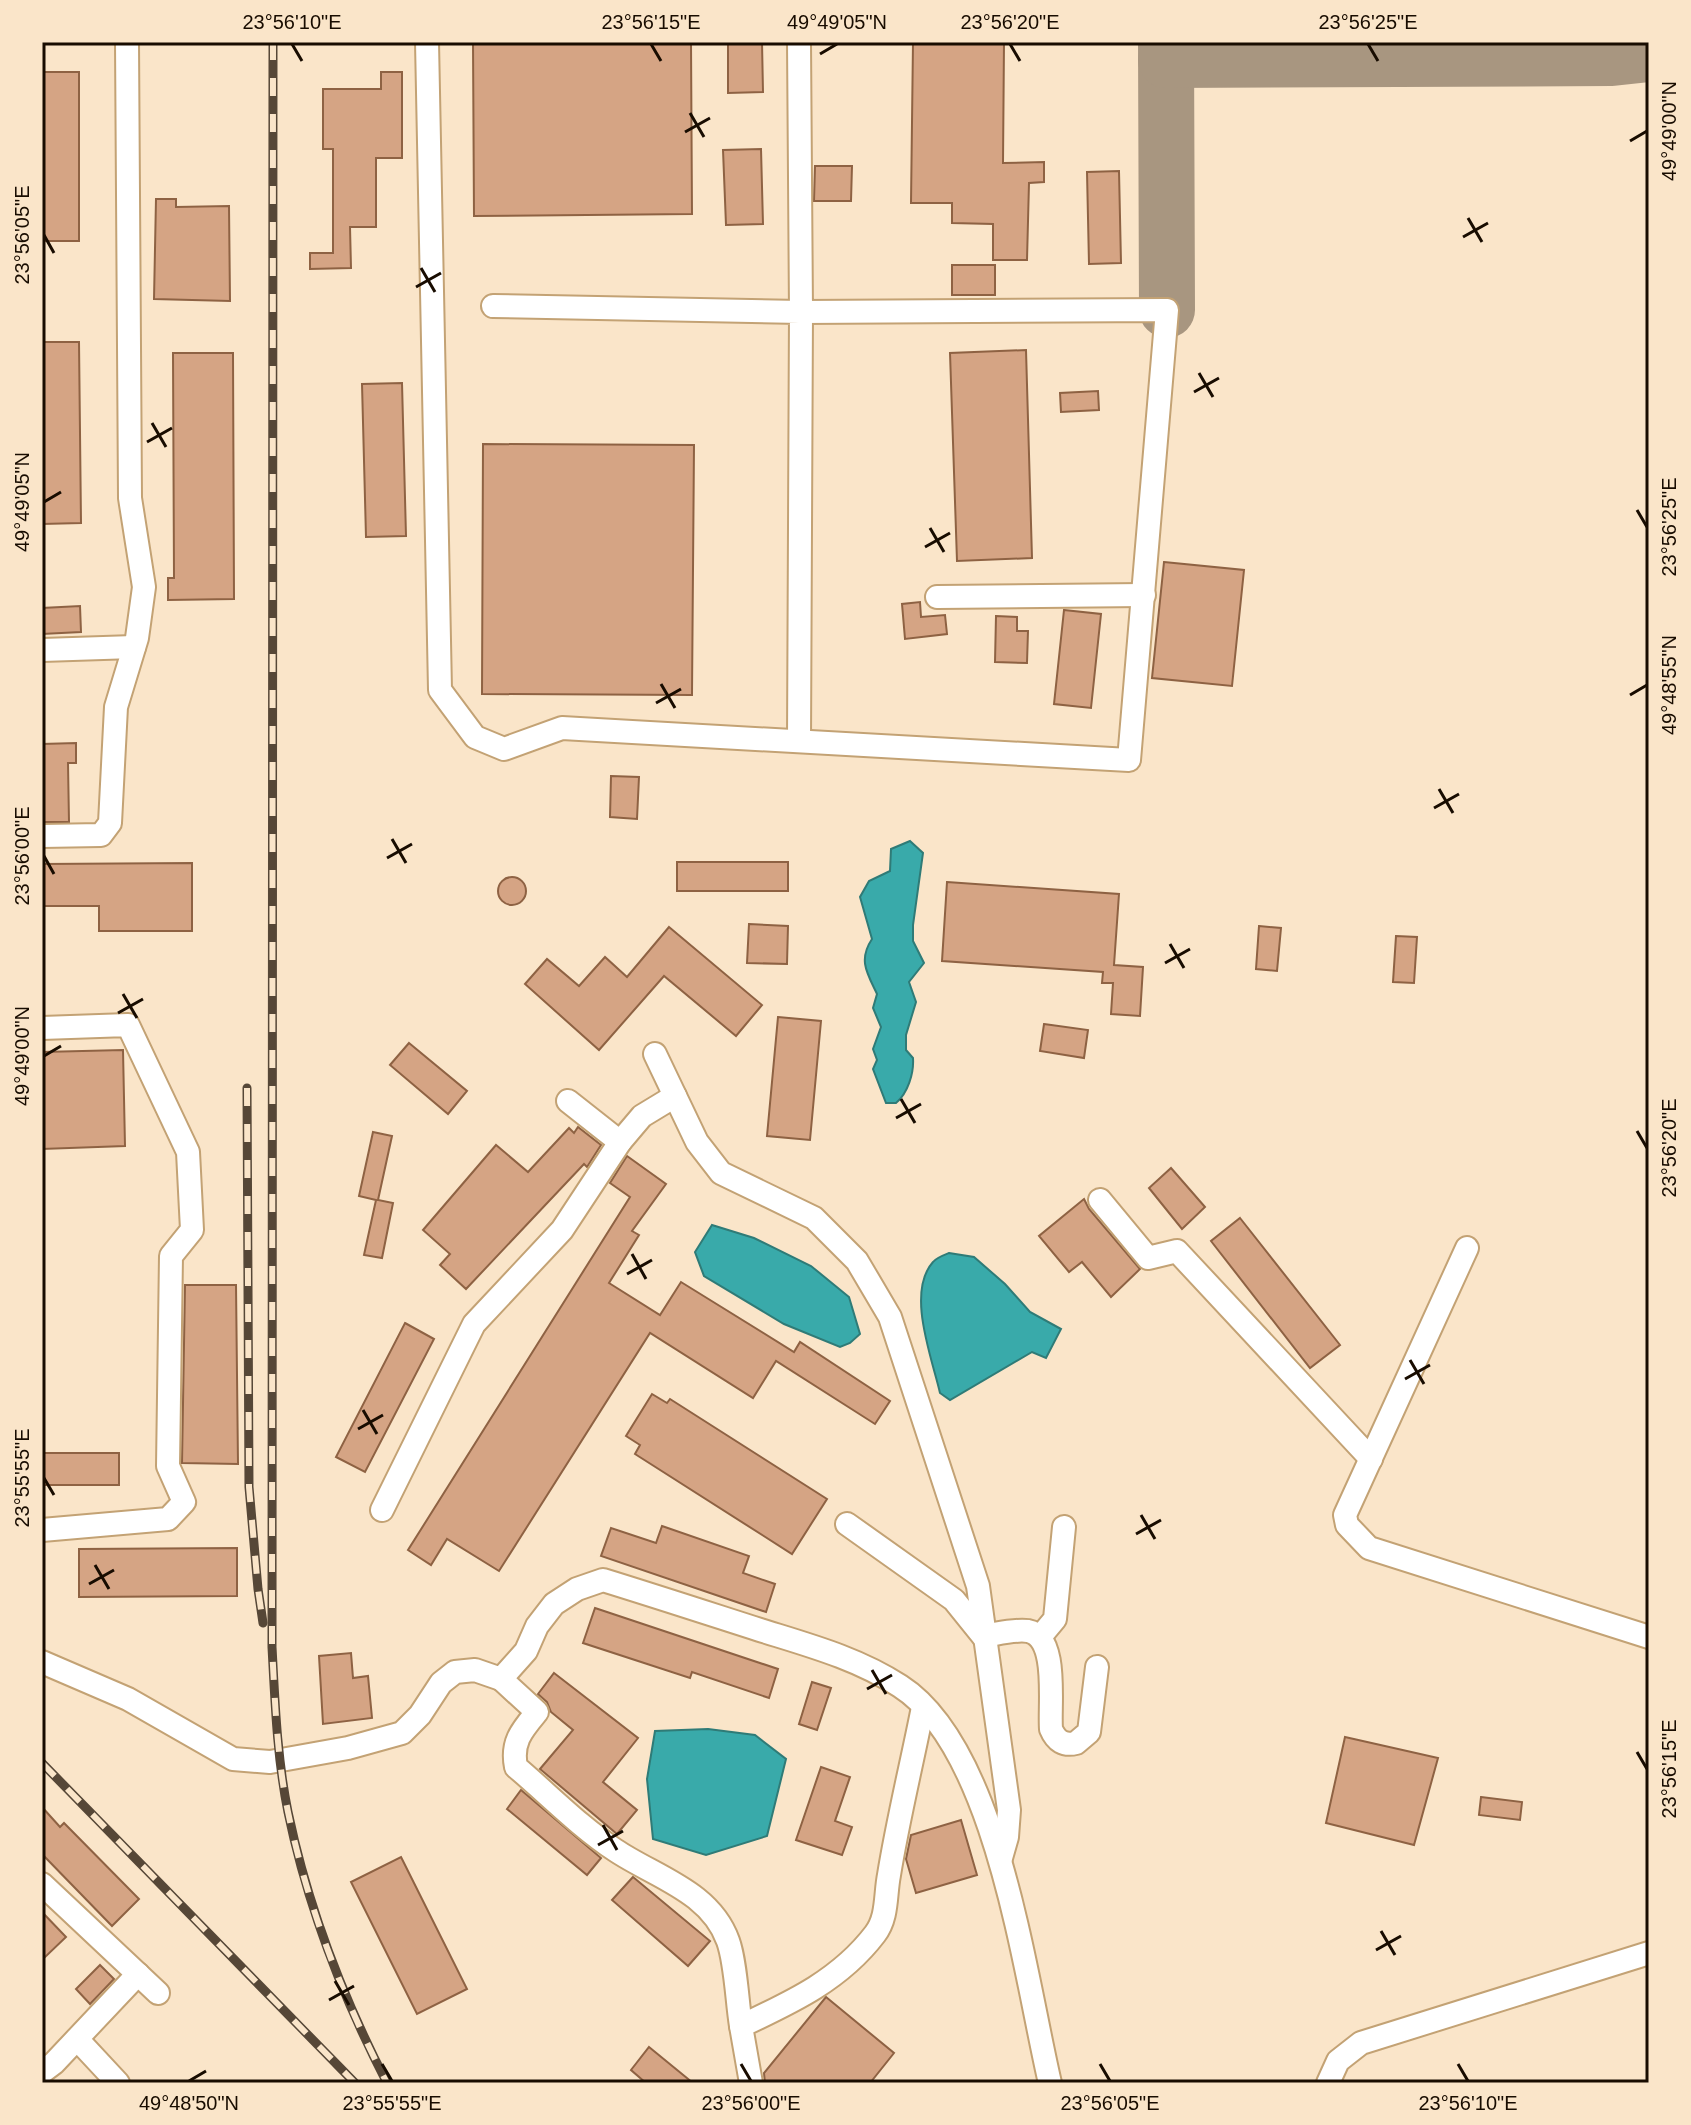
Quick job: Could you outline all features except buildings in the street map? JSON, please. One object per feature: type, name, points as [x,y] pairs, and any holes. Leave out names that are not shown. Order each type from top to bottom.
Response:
[{"type":"lane","points":[[42,836],[101,835],[110,823],[116,707],[134,647],[144,587],[130,498],[127,42]]},
{"type":"lane","points":[[427,42],[440,690],[475,737],[504,749],[562,728],[1129,760],[1167,310],[801,312],[493,306]]},
{"type":"lane","points":[[799,42],[799,741]]},
{"type":"lane","points":[[937,597],[1144,595]]},
{"type":"lane","points":[[42,650],[134,647]]},
{"type":"lane","points":[[42,1028],[128,1025],[188,1152],[192,1230],[171,1256],[168,1466],[184,1502],[168,1519],[42,1530]]},
{"type":"lane","points":[[655,1054],[697,1142],[721,1173],[814,1218],[857,1261],[890,1317],[978,1586],[1009,1810],[1007,1837],[1001,1858]]},
{"type":"lane","points":[[382,1510],[474,1324],[562,1230],[620,1142],[642,1116],[675,1096]]},
{"type":"lane","points":[[568,1101],[620,1142]]},
{"type":"lane","points":[[1100,1200],[1148,1258],[1177,1251],[1371,1459]]},
{"type":"lane","points":[[1467,1248],[1345,1515],[1347,1525],[1369,1548],[1649,1637]]},
{"type":"lane","points":[[847,1524],[954,1600],[983,1636]]},
{"type":"lane","points":[[1040,1637],[1055,1619],[1064,1527]]},
{"type":"lane","points":[[501,1679],[526,1651],[537,1626],[554,1604],[577,1589],[603,1580],[851,1659],[903,1687],[940,1725],[954,1748],[1001,1858],[1050,2083]]},
{"type":"lane","points":[[983,1636],[1026,1630],[1040,1637],[1049,1650],[1051,1729],[1063,1743],[1076,1743],[1089,1732],[1097,1667]]},
{"type":"lane","points":[[42,1662],[128,1699],[233,1759],[270,1762],[348,1748],[402,1733],[420,1715],[441,1683],[455,1672],[475,1670],[501,1679],[537,1712],[518,1735],[513,1752],[516,1767],[614,1850],[700,1901],[717,1920],[728,1942],[751,2083]]},
{"type":"lane","points":[[741,2026],[827,1982],[876,1932],[885,1908],[888,1876],[923,1707]]},
{"type":"lane","points":[[42,1884],[158,1993]]},
{"type":"lane","points":[[1328,2083],[1338,2061],[1361,2043],[1649,1953]]},
{"type":"lane","points":[[42,2072],[138,1974]]},
{"type":"lane","points":[[77,2039],[118,2083]]},
{"type":"water","points":[[910,841],[923,853],[913,941],[924,963],[909,982],[916,1002],[906,1035],[906,1050],[913,1058],[911,1076],[900,1099],[896,1103],[886,1103],[873,1069],[877,1060],[873,1049],[881,1027],[873,1008],[877,994],[865,960],[872,939],[860,897],[869,881],[890,871],[891,849]]},
{"type":"water","points":[[712,1225],[754,1238],[811,1266],[849,1297],[860,1334],[840,1347],[784,1324],[704,1276],[695,1252]]},
{"type":"water","points":[[949,1253],[974,1257],[1005,1284],[1030,1312],[1061,1329],[1046,1358],[1032,1352],[950,1400],[940,1393],[921,1307],[925,1275],[934,1261]]},
{"type":"water","points":[[708,1729],[755,1735],[786,1759],[767,1836],[706,1855],[653,1839],[647,1779],[655,1731]]},
{"type":"taxiway","points":[[1166,42],[1167,310]]},
{"type":"taxiway","points":[[1166,60],[1612,58],[1649,54]]},
{"type":"railway","points":[[273,42],[274,1688],[284,1792],[306,1883],[341,1984],[387,2083]]},
{"type":"railway","points":[[247,1088],[249,1487],[263,1623]]},
{"type":"railway","points":[[42,1763],[355,2083]]}]
